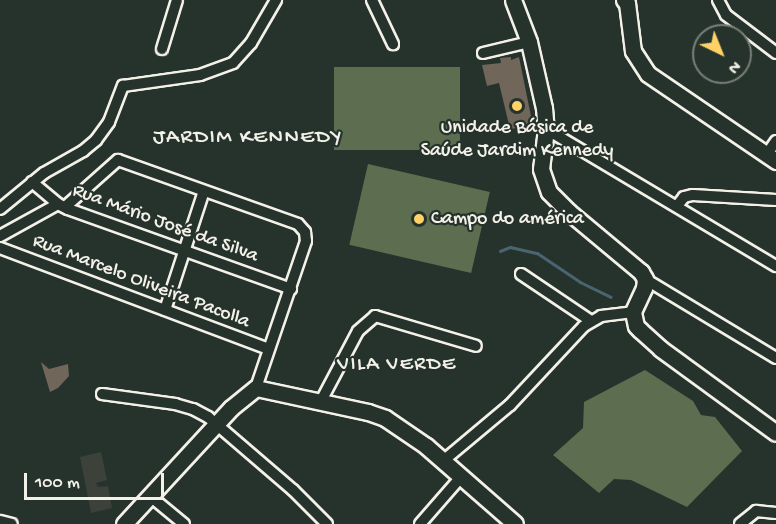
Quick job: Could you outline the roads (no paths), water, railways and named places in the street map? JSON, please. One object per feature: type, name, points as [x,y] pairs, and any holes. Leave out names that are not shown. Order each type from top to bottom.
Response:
[{"type":"street","points":[[162,50],[177,0]]},
{"type":"street","points":[[0,209],[33,182],[96,140],[109,122],[123,86],[200,75],[233,63],[251,43],[276,0]]},
{"type":"street","points":[[372,0],[393,44]]},
{"type":"street","points":[[513,0],[529,42],[544,108],[546,129],[541,169],[549,192],[569,212],[641,272],[645,279],[776,358]]},
{"type":"street","points":[[718,0],[726,15],[776,53]]},
{"type":"street","points":[[626,1],[633,51],[648,74],[658,83],[774,154]]},
{"type":"street","points":[[483,53],[529,42]]},
{"type":"street","points":[[546,129],[776,266]]},
{"type":"street","points":[[0,236],[61,206],[118,160],[297,224],[305,232],[306,241],[291,289],[256,388],[238,401],[124,524]]},
{"type":"street","name":"Rua Mário José da Silva","points":[[33,182],[61,206],[291,289]]},
{"type":"street","points":[[165,310],[204,190]]},
{"type":"street","points":[[678,206],[684,197],[693,195],[776,200]]},
{"type":"street","name":"Rua Marcelo Oliveira Pacolla","points":[[0,248],[269,349]]},
{"type":"street","points":[[521,274],[591,321]]},
{"type":"street","points":[[645,279],[633,312],[636,326],[661,349],[776,433]]},
{"type":"street","points":[[443,461],[510,405],[573,335],[601,316],[633,312]]},
{"type":"street","points":[[321,401],[358,331],[375,316],[476,346]]},
{"type":"street","points":[[256,388],[321,401],[386,418],[443,461],[514,524]]},
{"type":"street","points":[[102,394],[193,409],[218,423],[293,490],[327,524]]},
{"type":"street","points":[[420,524],[461,477]]},
{"type":"street","points":[[150,496],[184,524]]},
{"type":"street","points":[[740,524],[756,512],[776,513]]},
{"type":"street","points":[[0,521],[12,524]]},
{"type":"waterway","points":[[500,251],[510,247],[537,253],[580,282],[611,297]]},
{"type":"place","name":"Unidade Básica de Saúde Jardim Kennedy","points":[[517,106]]},
{"type":"place","name":"Campo do américa","points":[[419,219]]},
{"type":"district","name":"JARDIM KENNEDY","points":[[248,139]]},
{"type":"district","name":"VILA VERDE","points":[[397,366]]}]
